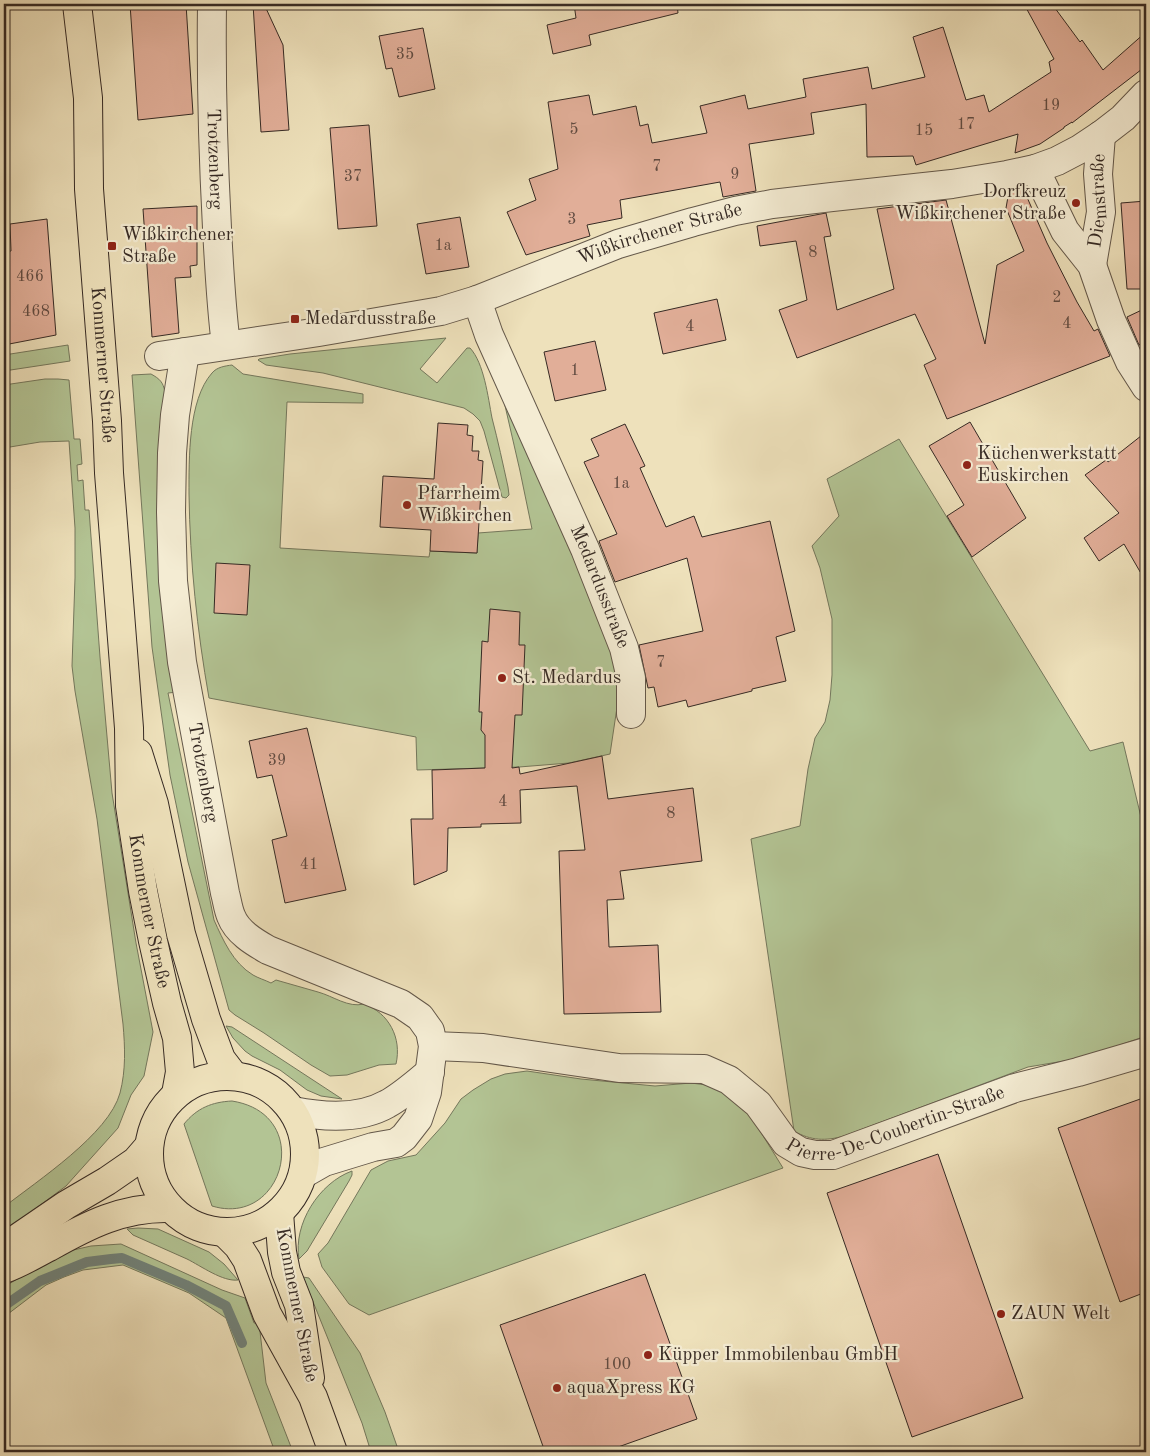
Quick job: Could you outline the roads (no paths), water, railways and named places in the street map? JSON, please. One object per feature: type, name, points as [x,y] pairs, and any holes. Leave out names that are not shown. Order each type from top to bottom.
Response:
[{"type":"main road","name":"Kommerner Straße","points":[[77,4],[88,98],[89,189],[107,421],[109,473],[130,728],[130,806],[151,933],[177,1038],[180,1072],[176,1094]]},
{"type":"main road","name":"Kommerner Straße","points":[[130,728],[154,804],[181,934],[206,1019],[221,1059],[234,1076]]},
{"type":"main road","points":[[218,1076],[234,1076],[256,1081],[266,1086],[276,1093],[293,1111],[304,1141],[305,1163],[303,1174],[294,1195],[279,1213],[259,1226],[225,1233],[204,1230],[195,1226],[169,1208],[158,1192],[151,1174],[148,1156],[153,1128],[157,1118],[162,1109],[176,1094],[193,1083],[204,1079],[218,1076]]},
{"type":"main road","points":[[4,1251],[9,1244],[66,1205],[108,1181],[136,1161],[149,1146]]},
{"type":"main road","points":[[4,1269],[21,1263],[98,1222],[129,1211],[169,1208]]},
{"type":"main road","name":"Kommerner Straße","points":[[279,1213],[282,1252],[286,1272],[299,1306],[313,1397]]},
{"type":"main road","name":"Kommerner Straße","points":[[225,1233],[238,1246],[247,1260],[267,1314],[313,1397],[333,1452]]},
{"type":"street","name":"Trotzenberg","points":[[212,4],[211,75],[214,182],[221,308],[226,345]]},
{"type":"street","name":"Wißkirchener Straße","points":[[159,356],[431,313],[477,300],[618,244],[735,211],[832,196],[952,184],[1035,169],[1057,162],[1101,135],[1123,118],[1146,94]]},
{"type":"street","name":"Diemstraße","points":[[1092,265],[1101,212],[1098,174],[1101,135]]},
{"type":"street","name":"Diemstraße","points":[[1035,169],[1065,231],[1092,265],[1100,292],[1115,329],[1130,362],[1146,387]]},
{"type":"street","name":"Medardusstraße","points":[[477,300],[489,335],[585,549],[624,648],[631,678],[631,714]]},
{"type":"street","name":"Trotzenberg","points":[[185,352],[175,415],[172,453],[170,512],[173,581],[182,662],[224,893],[231,918],[252,940],[268,950],[401,1004],[420,1017],[430,1031],[432,1059]]},
{"type":"street","name":"Pierre-De-Coubertin-Straße","points":[[432,1059],[483,1048],[619,1068],[704,1069],[729,1080],[758,1104],[786,1143],[801,1152],[815,1155],[833,1154],[1015,1088],[1146,1052]]},
{"type":"street","points":[[293,1111],[312,1115],[352,1115],[386,1104],[432,1059]]},
{"type":"street","points":[[303,1174],[324,1162],[373,1147],[396,1143],[404,1137],[418,1119],[427,1092],[432,1059]]},
{"type":"waterway","points":[[4,1306],[40,1281],[87,1262],[122,1258],[186,1285],[226,1306],[242,1343]]},
{"type":"place","name":"Dorfkreuz Wißkirchener Straße","points":[[1076,203]]},
{"type":"place","name":"Wißkirchener Straße","points":[[112,246]]},
{"type":"place","name":"Medardusstraße","points":[[295,319]]},
{"type":"place","name":"Küchenwerkstatt Euskirchen","points":[[967,465]]},
{"type":"place","name":"Pfarrheim Wißkirchen","points":[[407,505]]},
{"type":"place","name":"St. Medardus","points":[[502,678]]},
{"type":"place","name":"ZAUN Welt","points":[[1001,1314]]},
{"type":"place","name":"Küpper Immobilenbau GmbH","points":[[648,1355]]},
{"type":"place","name":"aquaXpress KG","points":[[557,1388]]}]
